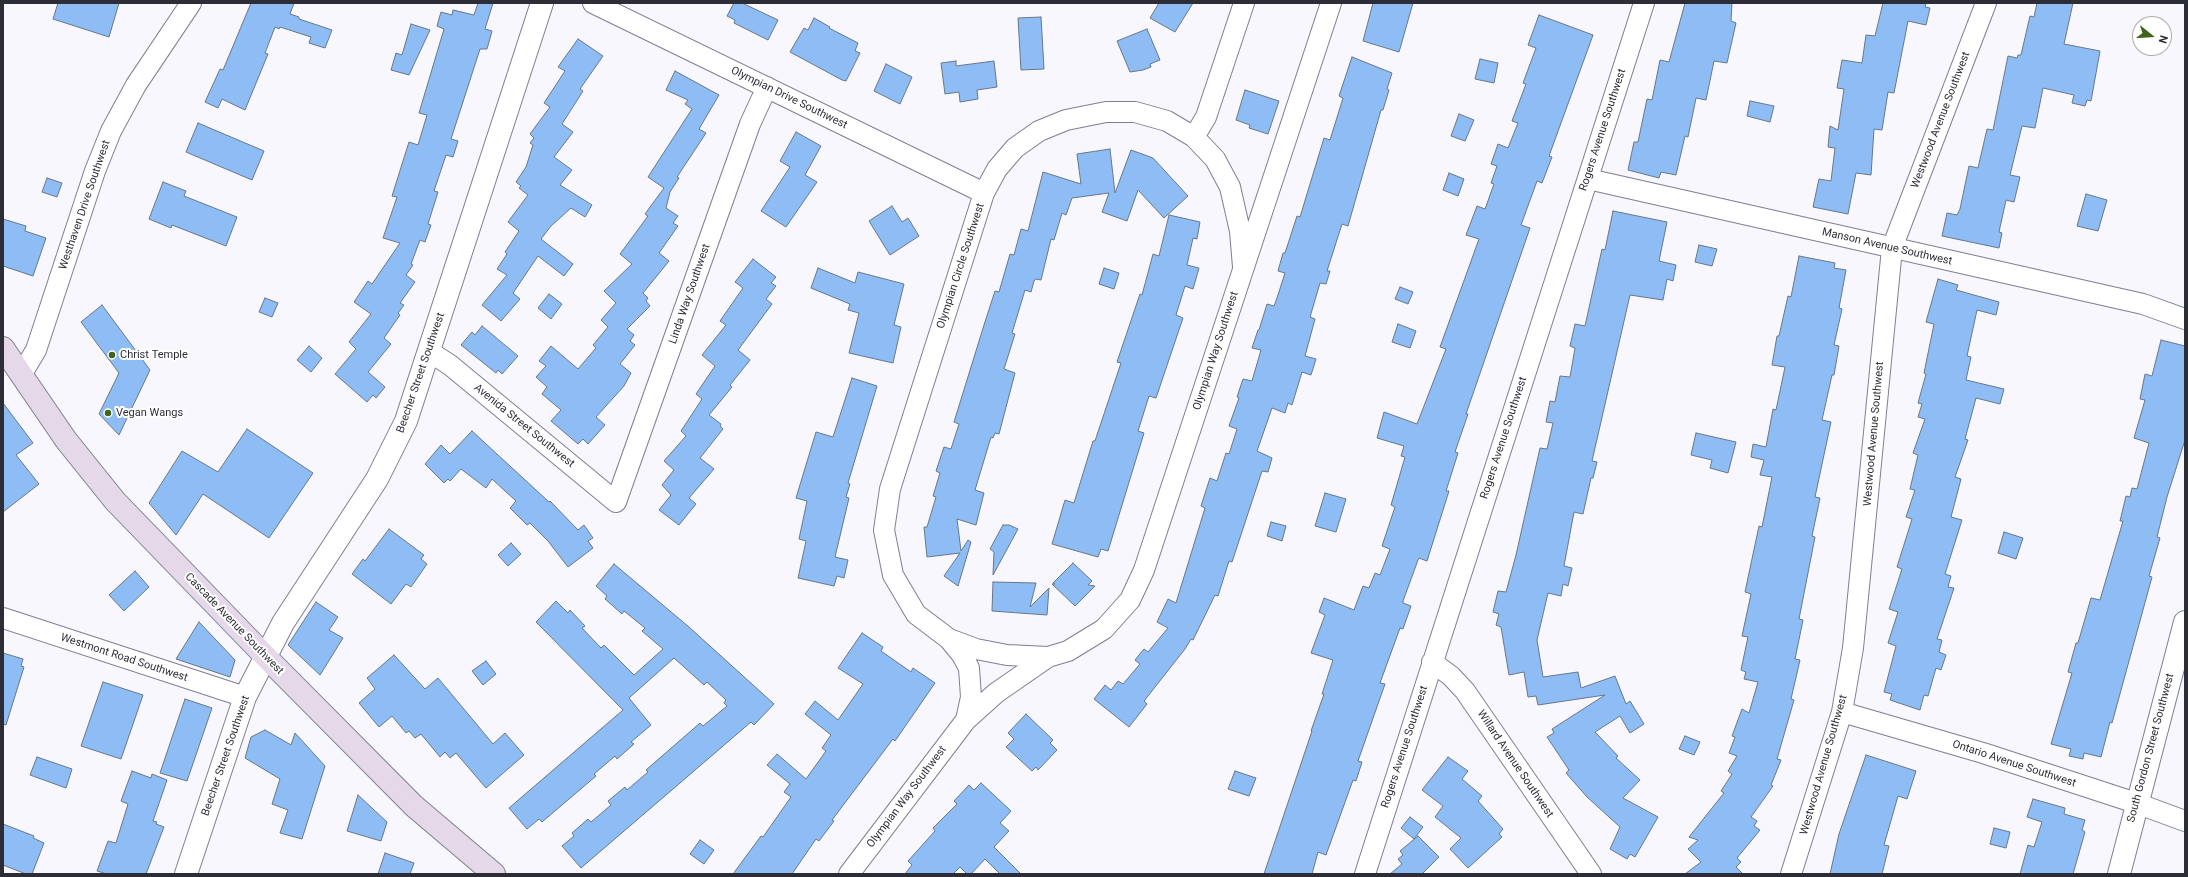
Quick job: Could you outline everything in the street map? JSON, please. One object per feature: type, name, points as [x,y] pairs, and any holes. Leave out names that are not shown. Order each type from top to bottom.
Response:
[{"type":"main road","name":"Cascade Avenue Southwest","points":[[3,348],[66,440],[115,501],[266,657],[414,806],[494,874]]},
{"type":"street","name":"Westhaven Drive Southwest","points":[[21,375],[36,350],[95,172],[111,131],[136,85],[191,3]]},
{"type":"street","name":"Beecher Street Southwest","points":[[186,874],[245,697],[282,623],[377,479],[406,421],[430,352],[542,3]]},
{"type":"street","name":"Olympian Drive Southwest","points":[[593,3],[984,193]]},
{"type":"street","points":[[1194,137],[1206,117],[1244,3]]},
{"type":"street","name":"Olympian Way Southwest","points":[[849,874],[966,720],[996,693],[1048,657],[1068,651],[1104,629],[1130,600],[1144,570],[1331,3]]},
{"type":"street","name":"Rogers Avenue Southwest","points":[[1365,874],[1644,3]]},
{"type":"street","name":"Westwood Avenue Southwest","points":[[1791,874],[1842,712],[1853,648],[1892,248],[1986,3]]},
{"type":"street","name":"Linda Way Southwest","points":[[616,502],[750,124],[767,88]]},
{"type":"street","name":"Olympian Circle Southwest","points":[[1007,655],[976,649],[949,639],[916,614],[893,575],[884,530],[890,489],[984,193],[996,170],[1015,148],[1039,131],[1066,120],[1106,112],[1135,112],[1166,121],[1194,137],[1214,158],[1230,187],[1240,230],[1243,267]]},
{"type":"street","name":"Manson Avenue Southwest","points":[[1588,180],[2143,304],[2185,319]]},
{"type":"street","name":"Avenida Street Southwest","points":[[430,352],[450,365],[616,502]]},
{"type":"street","name":"Westmont Road Southwest","points":[[3,618],[245,697]]},
{"type":"street","name":"South Gordon Street Southwest","points":[[2119,874],[2136,803],[2185,622]]},
{"type":"street","name":"Olympian Way Southwest","points":[[949,639],[962,655],[969,668],[971,697],[966,720]]},
{"type":"street","name":"Olympian Way Southwest","points":[[1007,655],[1048,657]]},
{"type":"street","name":"Willard Avenue Southwest","points":[[1432,662],[1451,676],[1465,691],[1590,874]]},
{"type":"street","name":"Ontario Avenue Southwest","points":[[1842,712],[1983,753],[2136,803],[2185,821]]},
{"type":"building","points":[[58,3],[119,3],[109,37],[53,19]]},
{"type":"building","points":[[251,3],[294,3],[290,14],[299,17],[299,19],[332,30],[325,48],[309,43],[311,37],[280,27],[279,29],[275,27],[265,53],[268,54],[245,110],[222,99],[218,108],[205,102],[220,69],[223,70]]},
{"type":"building","points":[[478,3],[493,3],[485,29],[492,31],[487,49],[480,49],[451,139],[458,141],[453,157],[446,155],[434,191],[438,192],[428,224],[431,225],[425,242],[420,240],[411,264],[413,265],[406,275],[415,282],[400,303],[404,305],[398,313],[400,315],[384,338],[391,344],[368,372],[385,387],[376,398],[373,395],[367,402],[335,374],[356,349],[349,342],[371,314],[354,302],[368,281],[372,284],[400,243],[383,238],[397,197],[392,196],[409,142],[418,145],[427,115],[419,113],[444,29],[437,26],[441,12],[452,15],[453,10],[474,15]]},
{"type":"building","points":[[734,3],[742,3],[778,20],[768,40],[734,23],[735,20],[727,16]]},
{"type":"building","points":[[1159,3],[1193,3],[1175,32],[1150,18]]},
{"type":"building","points":[[1373,3],[1413,3],[1399,52],[1363,41]]},
{"type":"building","points":[[1685,3],[1732,3],[1731,21],[1736,23],[1727,63],[1714,61],[1706,100],[1696,98],[1688,137],[1685,136],[1676,175],[1661,172],[1659,178],[1628,170],[1634,142],[1638,142],[1647,99],[1652,100],[1660,60],[1669,62]]},
{"type":"building","points":[[1883,3],[1926,3],[1925,7],[1930,8],[1926,25],[1908,21],[1894,93],[1888,92],[1882,130],[1874,129],[1871,175],[1856,173],[1848,214],[1813,207],[1819,179],[1831,181],[1835,148],[1828,147],[1830,126],[1838,130],[1844,89],[1837,88],[1842,60],[1862,63],[1866,35],[1875,36]]},
{"type":"building","points":[[2037,3],[2073,3],[2064,44],[2100,51],[2091,101],[2087,100],[2085,106],[2072,103],[2074,95],[2043,88],[2035,128],[2022,126],[2010,175],[2020,177],[2014,202],[2006,200],[1999,232],[2002,233],[1999,248],[1942,236],[1947,213],[1957,215],[1960,209],[1969,166],[1978,168],[1987,129],[1993,130],[2008,56],[2017,58],[2018,55],[2021,55],[2030,16],[2034,17]]},
{"type":"building","points":[[1539,15],[1593,35],[1549,156],[1552,157],[1542,183],[1537,181],[1521,225],[1530,228],[1466,414],[1468,414],[1455,452],[1458,453],[1446,491],[1449,491],[1427,561],[1419,558],[1403,601],[1403,603],[1411,606],[1403,629],[1400,628],[1380,683],[1385,684],[1358,761],[1362,762],[1356,781],[1353,780],[1326,855],[1318,852],[1312,874],[1264,874],[1324,694],[1322,694],[1333,660],[1311,653],[1325,615],[1319,612],[1324,598],[1354,610],[1363,586],[1369,588],[1375,573],[1380,575],[1390,549],[1382,546],[1395,507],[1391,505],[1405,457],[1401,456],[1404,446],[1377,438],[1384,412],[1417,424],[1446,349],[1440,347],[1479,239],[1466,235],[1477,206],[1485,209],[1494,184],[1491,183],[1497,166],[1491,164],[1498,144],[1508,148],[1518,123],[1512,121],[1526,84],[1523,83],[1536,48],[1528,45]]},
{"type":"building","points":[[1041,17],[1044,69],[1021,70],[1018,18]]},
{"type":"building","points":[[814,18],[830,27],[829,28],[858,43],[855,51],[860,53],[846,81],[790,52],[804,28],[808,30]]},
{"type":"building","points":[[411,24],[430,30],[409,75],[391,70],[396,53],[402,55]]},
{"type":"building","points":[[1147,29],[1160,60],[1150,64],[1151,67],[1130,72],[1117,41]]},
{"type":"building","points":[[578,39],[603,56],[580,89],[583,91],[562,124],[573,132],[554,157],[572,170],[560,185],[592,205],[585,217],[571,208],[551,226],[541,239],[573,264],[564,276],[538,256],[513,293],[520,299],[501,321],[482,305],[507,275],[497,269],[507,254],[505,252],[519,231],[508,222],[528,195],[519,188],[521,186],[516,182],[526,167],[533,145],[530,143],[534,138],[530,134],[550,107],[544,103],[565,71],[558,67]]},
{"type":"building","points":[[1352,57],[1392,73],[1387,89],[1389,90],[1383,110],[1381,110],[1348,226],[1342,224],[1327,271],[1330,271],[1326,284],[1320,283],[1310,317],[1315,319],[1305,356],[1316,359],[1311,375],[1302,372],[1292,405],[1288,403],[1285,413],[1272,408],[1257,451],[1272,458],[1268,472],[1262,471],[1232,562],[1229,561],[1218,596],[1215,595],[1193,640],[1191,639],[1185,649],[1144,701],[1147,704],[1129,727],[1094,699],[1105,685],[1111,690],[1118,681],[1123,684],[1140,664],[1135,660],[1144,649],[1148,652],[1168,628],[1157,622],[1168,599],[1176,603],[1205,508],[1201,506],[1210,478],[1217,481],[1226,453],[1229,454],[1237,429],[1229,426],[1239,398],[1237,397],[1243,379],[1252,381],[1261,350],[1252,348],[1267,304],[1274,306],[1277,298],[1285,273],[1278,271],[1283,253],[1285,253],[1297,216],[1300,217],[1324,138],[1330,140],[1343,98],[1339,96]]},
{"type":"building","points":[[1480,59],[1498,63],[1494,83],[1475,79]]},
{"type":"building","points":[[956,61],[956,66],[994,61],[997,87],[977,90],[978,99],[960,102],[959,92],[945,94],[941,63]]},
{"type":"building","points":[[886,64],[912,77],[900,104],[874,91]]},
{"type":"building","points":[[675,71],[719,95],[699,129],[706,133],[677,177],[679,178],[670,192],[666,208],[678,216],[673,223],[678,226],[659,253],[669,261],[643,293],[648,298],[646,301],[650,306],[627,329],[634,335],[630,341],[635,345],[620,364],[631,373],[624,386],[596,417],[605,425],[588,444],[583,439],[578,444],[551,421],[561,410],[542,394],[547,387],[536,377],[546,366],[539,361],[551,346],[578,369],[596,348],[593,345],[608,327],[601,320],[616,303],[604,291],[632,264],[620,254],[648,216],[645,214],[664,188],[648,177],[692,109],[685,104],[688,100],[666,90]]},
{"type":"building","points":[[1245,90],[1279,101],[1268,134],[1249,128],[1250,125],[1236,120]]},
{"type":"building","points":[[1750,101],[1774,106],[1770,122],[1747,116]]},
{"type":"building","points":[[1459,114],[1474,120],[1465,141],[1451,136]]},
{"type":"building","points":[[198,123],[264,151],[252,180],[186,152]]},
{"type":"building","points":[[796,132],[821,146],[805,175],[817,182],[786,227],[761,211],[790,167],[780,161]]},
{"type":"building","points":[[1110,149],[1115,193],[1131,150],[1153,158],[1188,196],[1164,218],[1138,190],[1127,221],[1102,212],[1109,193],[1072,198],[1066,215],[1062,213],[1054,240],[1051,239],[1041,280],[1036,279],[1034,281],[1031,292],[1025,290],[1012,333],[1015,334],[1004,369],[1015,373],[999,434],[995,433],[993,438],[991,437],[975,490],[984,493],[976,525],[957,519],[961,551],[968,540],[971,542],[958,586],[944,576],[960,553],[927,557],[924,527],[927,527],[936,497],[933,496],[940,473],[936,471],[944,447],[951,449],[959,424],[954,422],[995,291],[999,292],[1010,254],[1014,255],[1021,229],[1028,231],[1043,172],[1081,184],[1077,154]]},
{"type":"building","points":[[1449,173],[1464,179],[1458,196],[1443,190]]},
{"type":"building","points":[[47,178],[62,183],[57,197],[42,192]]},
{"type":"building","points":[[163,182],[186,191],[184,196],[237,217],[226,246],[172,225],[171,228],[149,219]]},
{"type":"building","points":[[2086,194],[2107,200],[2098,231],[2077,226]]},
{"type":"building","points":[[892,206],[902,222],[908,218],[919,236],[890,255],[869,221]]},
{"type":"building","points":[[1613,211],[1667,222],[1659,261],[1676,265],[1673,281],[1667,279],[1663,300],[1630,295],[1592,461],[1597,462],[1593,478],[1591,478],[1583,514],[1574,512],[1564,566],[1572,568],[1568,586],[1563,584],[1561,596],[1548,593],[1537,640],[1543,677],[1578,672],[1581,688],[1615,676],[1626,704],[1630,701],[1644,724],[1630,733],[1620,716],[1595,732],[1618,756],[1616,758],[1640,780],[1623,798],[1658,817],[1635,857],[1630,854],[1627,859],[1610,849],[1620,827],[1587,797],[1566,773],[1569,770],[1547,737],[1554,733],[1552,729],[1605,695],[1538,705],[1536,696],[1528,697],[1524,672],[1509,675],[1501,627],[1496,625],[1499,614],[1493,612],[1498,591],[1506,592],[1516,555],[1540,448],[1547,449],[1553,423],[1546,422],[1550,401],[1555,402],[1560,376],[1570,377],[1575,348],[1570,346],[1575,324],[1585,326],[1602,249],[1605,250]]},
{"type":"building","points":[[1169,215],[1200,222],[1197,239],[1193,238],[1187,265],[1199,268],[1193,289],[1185,286],[1176,315],[1183,318],[1156,398],[1149,396],[1138,431],[1144,433],[1108,551],[1101,549],[1098,557],[1052,544],[1065,500],[1074,503],[1093,441],[1095,441],[1121,363],[1117,362],[1140,294],[1142,295],[1153,254],[1159,256]]},
{"type":"building","points":[[3,219],[26,226],[25,231],[46,238],[33,276],[3,266]]},
{"type":"building","points":[[1699,245],[1717,249],[1712,266],[1695,262]]},
{"type":"building","points":[[1799,256],[1835,263],[1834,268],[1846,270],[1839,308],[1842,309],[1834,345],[1839,346],[1834,375],[1832,375],[1822,420],[1831,422],[1815,497],[1820,498],[1812,536],[1815,537],[1799,619],[1803,620],[1795,659],[1800,660],[1791,699],[1794,700],[1777,759],[1781,760],[1771,785],[1773,786],[1751,817],[1757,821],[1754,826],[1760,830],[1737,858],[1741,862],[1736,867],[1743,874],[1685,874],[1701,862],[1688,849],[1698,840],[1689,837],[1724,793],[1721,791],[1732,774],[1728,771],[1737,756],[1729,753],[1735,737],[1732,736],[1742,709],[1749,713],[1758,682],[1744,679],[1746,672],[1741,670],[1748,637],[1742,636],[1751,594],[1745,592],[1759,526],[1762,527],[1772,477],[1760,475],[1764,460],[1751,457],[1753,444],[1766,447],[1773,409],[1776,410],[1785,367],[1772,365],[1777,336],[1779,336],[1788,296],[1791,297]]},
{"type":"building","points":[[753,259],[776,277],[771,283],[776,286],[766,299],[772,304],[738,350],[750,360],[730,385],[732,387],[709,415],[721,424],[720,426],[723,429],[700,458],[714,469],[689,498],[696,504],[679,525],[659,510],[671,495],[662,485],[674,470],[664,461],[686,436],[681,431],[702,399],[696,394],[715,366],[702,355],[726,325],[720,321],[743,288],[735,282]]},
{"type":"building","points":[[818,268],[855,283],[858,272],[904,284],[894,325],[901,327],[893,363],[849,353],[859,313],[848,310],[850,304],[811,288]]},
{"type":"building","points":[[1104,268],[1119,273],[1114,289],[1099,284]]},
{"type":"building","points":[[1938,279],[1958,285],[1956,290],[1999,302],[1996,315],[1977,310],[1967,356],[1971,357],[1966,380],[2004,389],[2000,404],[1976,398],[1965,439],[1968,440],[1955,477],[1961,479],[1951,517],[1962,520],[1945,574],[1951,576],[1948,587],[1954,588],[1937,639],[1942,640],[1939,652],[1946,655],[1941,670],[1936,668],[1928,696],[1924,695],[1920,710],[1890,700],[1892,694],[1884,692],[1896,646],[1888,643],[1898,612],[1889,609],[1902,569],[1897,567],[1912,519],[1906,517],[1915,490],[1910,489],[1918,455],[1913,453],[1925,419],[1918,417],[1922,404],[1918,403],[1926,374],[1924,373],[1934,324],[1926,322]]},
{"type":"building","points":[[1400,287],[1413,292],[1408,304],[1395,299]]},
{"type":"building","points":[[549,294],[562,304],[551,319],[538,308]]},
{"type":"building","points":[[265,298],[278,303],[272,317],[259,312]]},
{"type":"building","points":[[102,305],[150,370],[119,435],[99,414],[119,373],[81,322]]},
{"type":"building","points":[[1398,324],[1416,331],[1410,348],[1392,342]]},
{"type":"building","points":[[482,326],[518,356],[502,374],[498,370],[496,373],[461,345],[472,332],[475,335]]},
{"type":"building","points":[[2161,340],[2185,346],[2185,440],[2167,497],[2157,537],[2160,538],[2149,576],[2152,577],[2112,723],[2110,722],[2101,757],[2084,753],[2083,759],[2069,756],[2071,749],[2051,744],[2072,673],[2068,672],[2091,598],[2100,600],[2123,521],[2120,521],[2126,496],[2130,497],[2132,488],[2137,489],[2149,443],[2134,438],[2145,400],[2140,399],[2145,374],[2152,376]]},
{"type":"building","points":[[309,346],[322,358],[311,372],[297,360]]},
{"type":"building","points":[[852,378],[877,386],[848,483],[850,484],[846,497],[849,498],[835,557],[848,560],[844,578],[837,576],[834,586],[798,578],[806,541],[799,539],[807,501],[796,498],[816,432],[833,437]]},
{"type":"building","points":[[3,403],[33,443],[16,455],[39,484],[3,512]]},
{"type":"building","points":[[247,429],[313,473],[269,538],[203,494],[176,535],[149,503],[182,451],[218,472]]},
{"type":"building","points":[[472,431],[549,502],[550,501],[578,530],[584,525],[593,538],[588,541],[593,548],[568,567],[548,541],[530,523],[527,525],[510,508],[516,501],[492,479],[486,488],[461,469],[450,481],[448,479],[444,483],[425,464],[441,445],[450,454]]},
{"type":"building","points":[[1696,433],[1736,442],[1728,473],[1710,468],[1712,460],[1691,455]]},
{"type":"building","points":[[1325,493],[1346,499],[1336,532],[1315,526]]},
{"type":"building","points":[[1271,522],[1286,526],[1282,541],[1267,536]]},
{"type":"building","points":[[1003,525],[1009,525],[1018,529],[993,575],[994,552],[990,549]]},
{"type":"building","points":[[389,529],[424,555],[421,559],[427,564],[411,587],[406,584],[391,604],[352,574],[363,559],[365,561]]},
{"type":"building","points":[[2004,532],[2023,538],[2016,559],[1998,553]]},
{"type":"building","points":[[511,543],[521,554],[508,566],[498,555]]},
{"type":"building","points":[[1073,563],[1092,581],[1088,585],[1095,586],[1075,606],[1052,584],[1055,584],[1053,583]]},
{"type":"building","points":[[614,564],[689,627],[774,704],[754,725],[751,722],[581,868],[562,846],[574,836],[572,833],[588,819],[591,822],[611,805],[608,801],[625,787],[627,790],[648,772],[646,770],[700,723],[703,726],[727,706],[724,703],[726,700],[707,682],[704,685],[674,658],[629,698],[651,725],[631,742],[634,744],[617,759],[615,756],[594,774],[596,776],[542,822],[539,819],[527,829],[509,808],[623,710],[536,622],[556,601],[568,613],[570,610],[585,626],[582,628],[601,648],[604,645],[634,675],[663,649],[642,631],[645,628],[624,611],[622,614],[605,599],[607,596],[596,586]]},
{"type":"building","points":[[135,571],[149,587],[124,611],[109,595]]},
{"type":"building","points":[[993,582],[1036,583],[1030,607],[1049,588],[1047,615],[992,611]]},
{"type":"building","points":[[316,602],[338,617],[329,630],[343,638],[320,675],[288,645]]},
{"type":"building","points":[[199,622],[235,660],[230,677],[176,659]]},
{"type":"building","points":[[862,633],[883,647],[881,651],[911,672],[913,668],[935,683],[895,741],[893,739],[832,820],[834,821],[819,841],[816,839],[792,874],[733,874],[761,836],[763,837],[791,797],[784,792],[790,784],[767,765],[777,754],[806,779],[826,751],[822,748],[831,735],[805,714],[815,701],[838,720],[863,684],[838,668]]},
{"type":"building","points":[[3,653],[23,659],[21,666],[24,667],[6,725],[3,724]]},
{"type":"building","points":[[394,655],[425,689],[438,678],[493,744],[505,733],[524,755],[486,788],[456,753],[450,758],[445,752],[440,757],[421,734],[415,738],[409,731],[406,733],[392,716],[379,727],[359,703],[375,689],[367,678]]},
{"type":"building","points":[[486,661],[496,674],[483,685],[472,671]]},
{"type":"building","points":[[103,682],[143,695],[121,759],[81,746]]},
{"type":"building","points":[[185,699],[212,708],[187,781],[160,773]]},
{"type":"building","points":[[1026,714],[1053,740],[1050,743],[1057,750],[1038,770],[1036,767],[1032,771],[1006,747],[1014,739],[1008,733]]},
{"type":"building","points":[[265,730],[291,745],[295,733],[325,766],[302,839],[280,833],[288,810],[272,804],[280,779],[245,758],[251,737]]},
{"type":"building","points":[[1685,736],[1700,742],[1694,755],[1679,749]]},
{"type":"building","points":[[1866,755],[1916,771],[1907,799],[1898,796],[1884,845],[1889,846],[1882,874],[1830,874],[1839,834]]},
{"type":"building","points":[[37,757],[72,769],[66,788],[30,775]]},
{"type":"building","points":[[1448,757],[1468,771],[1462,779],[1482,796],[1478,801],[1503,829],[1499,834],[1502,837],[1468,868],[1450,849],[1461,838],[1435,817],[1443,806],[1422,790]]},
{"type":"building","points":[[132,771],[151,778],[152,774],[167,780],[153,821],[164,827],[146,874],[107,874],[97,871],[108,841],[116,843],[128,804],[121,801]]},
{"type":"building","points":[[1235,771],[1256,778],[1249,796],[1228,789]]},
{"type":"building","points":[[981,783],[1011,811],[1000,823],[1009,831],[994,847],[1021,874],[1000,874],[985,859],[971,874],[967,874],[960,867],[953,874],[905,874],[912,865],[908,861],[935,831],[933,828],[957,804],[954,801],[969,785],[974,790]]},
{"type":"building","points":[[358,795],[387,822],[381,841],[347,831]]},
{"type":"building","points":[[2033,799],[2065,808],[2064,814],[2085,820],[2082,830],[2085,832],[2073,874],[2020,874],[2028,845],[2034,847],[2042,822],[2027,817]]},
{"type":"building","points":[[1410,817],[1423,827],[1414,839],[1401,828]]},
{"type":"building","points":[[3,824],[34,836],[33,838],[44,843],[32,874],[26,874],[3,865]]},
{"type":"building","points":[[1994,828],[2010,832],[2006,848],[1990,844]]},
{"type":"building","points":[[1418,836],[1439,857],[1422,874],[1390,874],[1402,864],[1398,859],[1403,855],[1400,851]]},
{"type":"building","points":[[700,840],[714,850],[704,864],[690,854]]},
{"type":"building","points":[[385,853],[414,863],[410,874],[378,874]]},
{"type":"place","name":"Christ Temple","points":[[112,355]]},
{"type":"place","name":"Vegan Wangs","points":[[108,413]]}]
